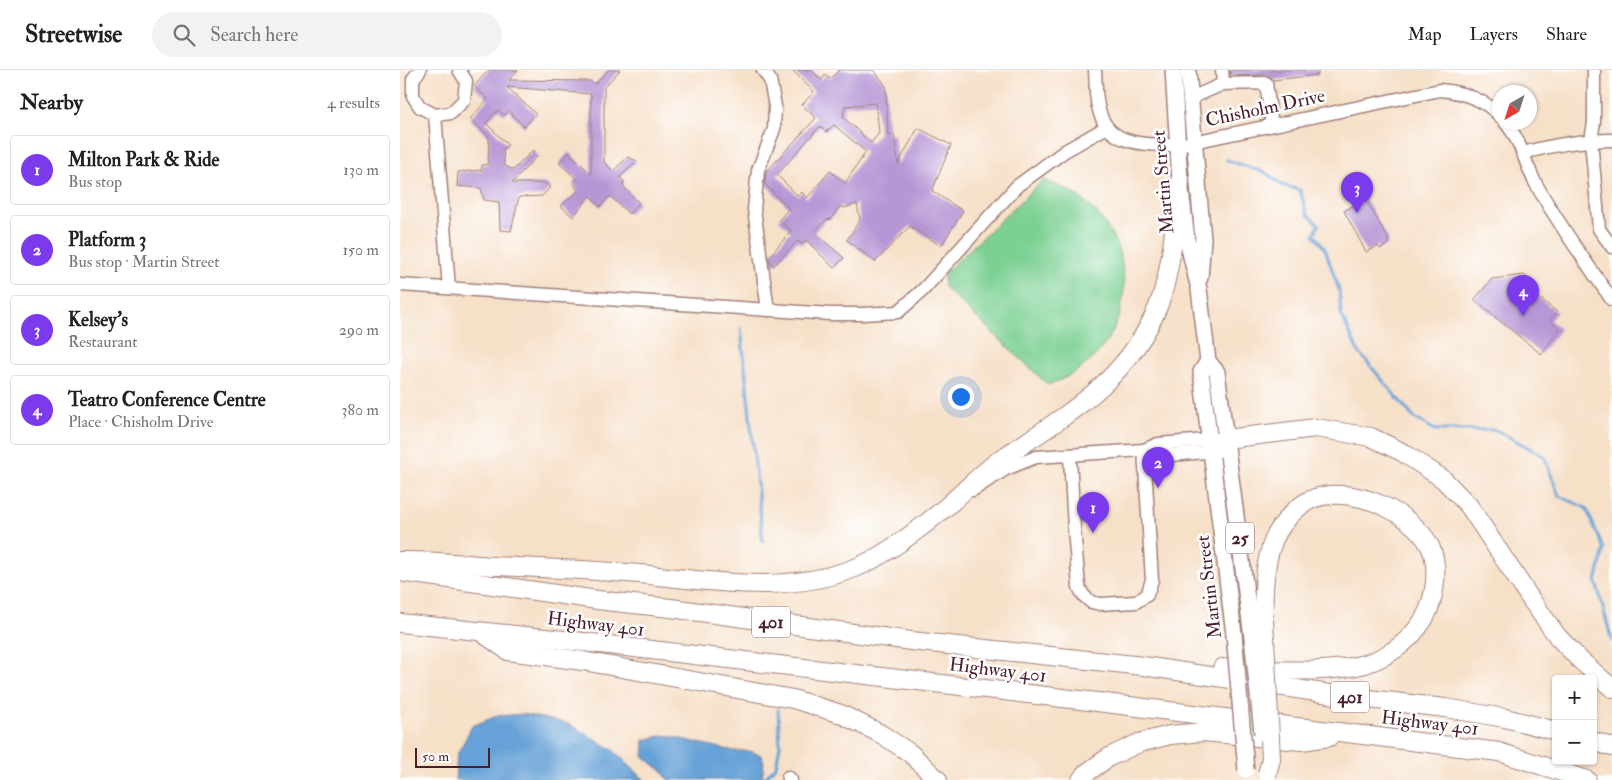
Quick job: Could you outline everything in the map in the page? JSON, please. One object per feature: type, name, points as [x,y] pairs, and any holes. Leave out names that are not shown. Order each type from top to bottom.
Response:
[{"type":"highway","points":[[400,561],[630,573],[738,583],[789,584],[826,578],[857,567],[890,549],[946,508],[978,476],[1067,415],[1099,390],[1123,366],[1144,335],[1159,302],[1167,273],[1180,181]]},
{"type":"highway","points":[[1218,445],[1316,428],[1370,437],[1402,452],[1444,479],[1469,506],[1558,637],[1580,660],[1612,688]]},
{"type":"highway","points":[[1143,666],[1298,670],[1338,668],[1365,664],[1393,652],[1415,634],[1428,612],[1434,592],[1435,570],[1430,547],[1417,529],[1400,515],[1377,503],[1354,496],[1334,495],[1315,498],[1297,509],[1283,525],[1271,546],[1258,637],[1271,759],[1254,777]]},
{"type":"highway","name":"Highway 401","points":[[400,572],[604,602],[671,608],[911,641],[1143,666],[1343,696],[1445,708],[1505,718],[1552,730]]},
{"type":"highway","name":"Highway 401","points":[[400,623],[478,630],[1106,703],[1499,752],[1587,780]]},
{"type":"highway","points":[[478,630],[508,652],[583,661],[793,699],[841,714],[881,734],[910,753],[938,780]]},
{"type":"highway","points":[[1081,780],[1085,774],[1110,757],[1139,743],[1170,734],[1202,732],[1301,741],[1356,734]]},
{"type":"highway","points":[[1597,742],[1612,747]]},
{"type":"main road","name":"Martin Street","points":[[1173,70],[1180,181],[1187,240],[1199,289],[1208,361],[1217,372],[1218,445],[1234,634],[1254,777]]},
{"type":"main road","name":"Martin Street","points":[[1188,70],[1204,239],[1199,289]]},
{"type":"main road","name":"Martin Street","points":[[1218,445],[1258,637]]},
{"type":"street","points":[[420,70],[413,79],[413,96],[420,107],[435,115],[451,113],[464,100],[466,81],[459,70]]},
{"type":"street","points":[[763,70],[770,80],[775,106],[774,130],[758,170],[754,209],[768,310]]},
{"type":"street","points":[[400,285],[830,314],[898,312],[924,290],[1017,186],[1065,151],[1107,128],[1101,116],[1098,102],[1095,70]]},
{"type":"street","points":[[1222,70],[1223,84]]},
{"type":"street","points":[[1594,70],[1594,122],[1591,140],[1599,228],[1612,247]]},
{"type":"street","points":[[1191,98],[1223,84],[1266,83],[1272,125]]},
{"type":"street","name":"Chisholm Drive","points":[[1107,128],[1128,142],[1178,145],[1440,90],[1454,91],[1470,96],[1492,110]]},
{"type":"street","points":[[435,115],[450,288]]},
{"type":"street","points":[[1510,130],[1516,138],[1535,182],[1557,219],[1612,300]]},
{"type":"street","points":[[1523,153],[1548,146],[1591,140],[1612,140]]},
{"type":"street","points":[[946,508],[1014,466],[1036,457],[1144,450],[1160,456],[1218,445]]},
{"type":"street","points":[[1070,456],[1078,578],[1083,595],[1092,602],[1100,604],[1136,602],[1148,595],[1152,580],[1144,450]]},
{"type":"green space","points":[[1043,180],[1078,196],[1103,220],[1118,249],[1124,281],[1120,313],[1106,343],[1082,367],[1048,385],[944,287],[944,274]]},
{"type":"water","points":[[523,714],[569,724],[612,749],[645,780],[455,780],[457,755],[472,726],[497,716]]},
{"type":"water","points":[[664,735],[734,751],[750,751],[761,755],[764,762],[762,780],[668,780],[663,772],[643,756],[644,740]]},
{"type":"building","points":[[489,70],[518,70],[509,80],[590,81],[595,84],[608,70],[620,70],[604,87],[604,162],[613,171],[628,157],[637,161],[620,177],[624,181],[623,186],[639,203],[629,214],[610,196],[600,207],[590,196],[573,217],[561,206],[578,191],[573,182],[577,179],[559,163],[569,152],[591,174],[591,94],[507,87],[536,114],[524,127],[509,111],[504,115],[498,110],[486,123],[508,145],[503,149],[504,165],[513,170],[533,150],[538,155],[512,183],[545,183],[550,187],[542,196],[519,197],[511,231],[500,230],[499,202],[484,200],[481,188],[457,186],[458,172],[482,170],[482,165],[488,164],[489,137],[470,119],[488,99],[474,86]]},
{"type":"building","points":[[792,70],[811,70],[822,80],[825,75],[830,79],[839,70],[873,70],[886,86],[888,136],[894,134],[898,164],[918,128],[951,145],[932,191],[963,211],[941,246],[910,226],[875,262],[847,240],[860,220],[857,204],[844,208],[840,206],[831,219],[826,220],[814,232],[844,258],[834,268],[806,240],[802,244],[797,241],[774,266],[770,262],[769,257],[791,231],[779,220],[789,208],[765,184],[766,172],[816,118],[802,105],[814,92]],"holes":[[[876,103],[879,133],[871,143],[843,117],[845,106]],[[834,125],[866,152],[845,183],[830,171],[807,198],[802,192],[798,196],[777,175],[820,126],[826,132]]]},
{"type":"building","points":[[1318,70],[1318,75],[1273,80],[1270,76],[1266,75],[1231,76],[1230,71]]},
{"type":"building","points":[[1365,198],[1389,240],[1387,241],[1389,244],[1380,249],[1378,246],[1366,252],[1344,211]]},
{"type":"building","points":[[1524,275],[1531,281],[1527,288],[1557,312],[1550,320],[1560,329],[1541,354],[1474,300],[1492,279]]},
{"type":"waterway","points":[[1227,160],[1266,173],[1282,185],[1300,190],[1307,214],[1319,225],[1314,234],[1325,249],[1339,290],[1341,314],[1358,351],[1414,418],[1435,430],[1496,430],[1544,456],[1559,496],[1586,508],[1604,549],[1596,582],[1612,641]]},
{"type":"waterway","points":[[741,329],[763,542]]},
{"type":"waterway","points":[[763,780],[776,766],[780,745],[778,710]]},
{"type":"place","name":"Kelsey's","points":[[1357,213]]},
{"type":"place","name":"Teatro Conference Centre","points":[[1523,316]]},
{"type":"place","name":"Platform 3","points":[[1158,488]]},
{"type":"place","name":"Milton Park & Ride","points":[[1093,533]]}]
